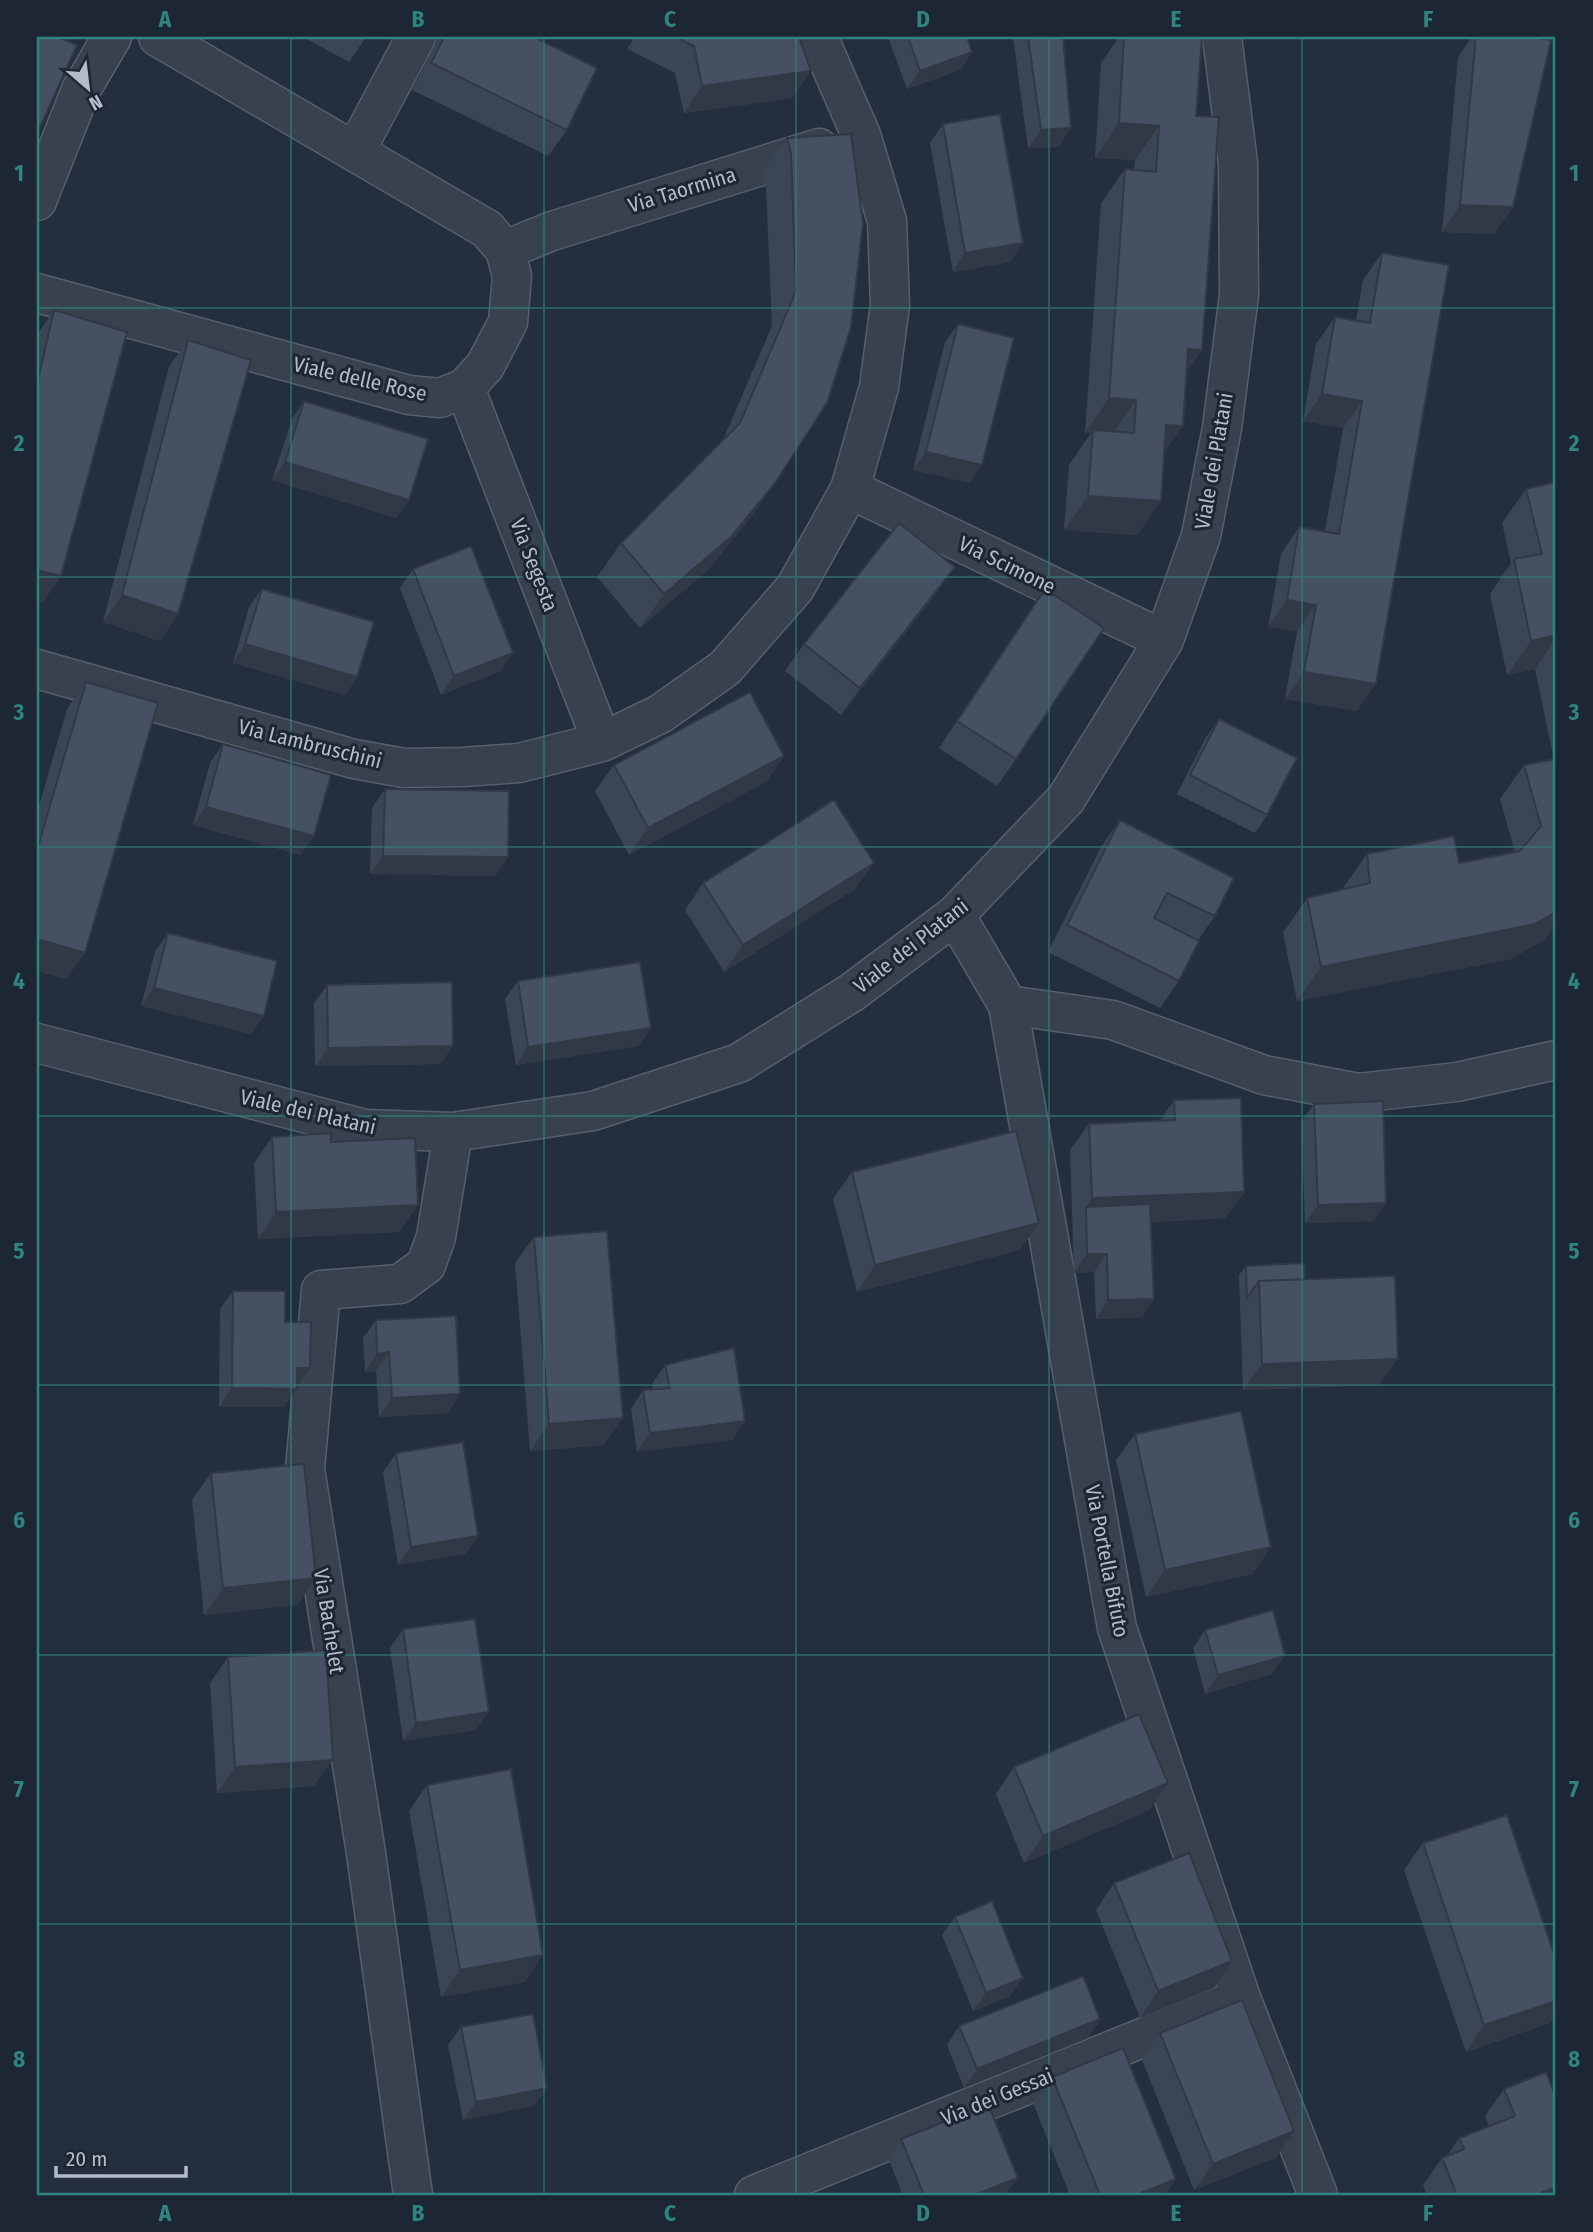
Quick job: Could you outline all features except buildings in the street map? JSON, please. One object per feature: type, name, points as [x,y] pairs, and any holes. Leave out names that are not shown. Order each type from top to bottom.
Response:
[{"type":"street","points":[[37,201],[81,90],[112,37]]},
{"type":"street","points":[[158,37],[487,229],[505,250],[512,276],[508,322],[485,366],[465,388]]},
{"type":"street","points":[[355,152],[416,37]]},
{"type":"street","name":"Via Lambruschini","points":[[37,669],[354,759],[404,768],[519,763],[602,743],[660,713],[725,668],[795,588],[850,489],[879,387],[890,305],[887,221],[861,135],[823,48],[814,37]]},
{"type":"street","name":"Viale dei Platani","points":[[37,1044],[365,1129],[453,1132],[593,1111],[738,1063],[851,993],[956,915],[1066,799],[1164,640],[1201,536],[1222,428],[1239,295],[1237,163],[1223,37]]},
{"type":"street","name":"Via Taormina","points":[[505,250],[552,231],[861,135]]},
{"type":"street","name":"Viale delle Rose","points":[[37,293],[409,395],[440,398],[465,388]]},
{"type":"street","name":"Via Segesta","points":[[465,388],[602,743]]},
{"type":"street","name":"Via Scimone","points":[[850,489],[1164,640]]},
{"type":"street","name":"Via Portella Bifuto","points":[[956,915],[1008,1005],[1117,1628],[1241,1998],[1318,2195]]},
{"type":"street","points":[[1008,1005],[1113,1020],[1265,1075],[1358,1093],[1457,1082],[1556,1060]]},
{"type":"street","name":"Via Bachelet","points":[[413,2195],[366,1853],[305,1469],[321,1290],[400,1284],[426,1265],[436,1237],[453,1132]]},
{"type":"street","name":"Via dei Gessai","points":[[754,2195],[1241,1998]]}]
